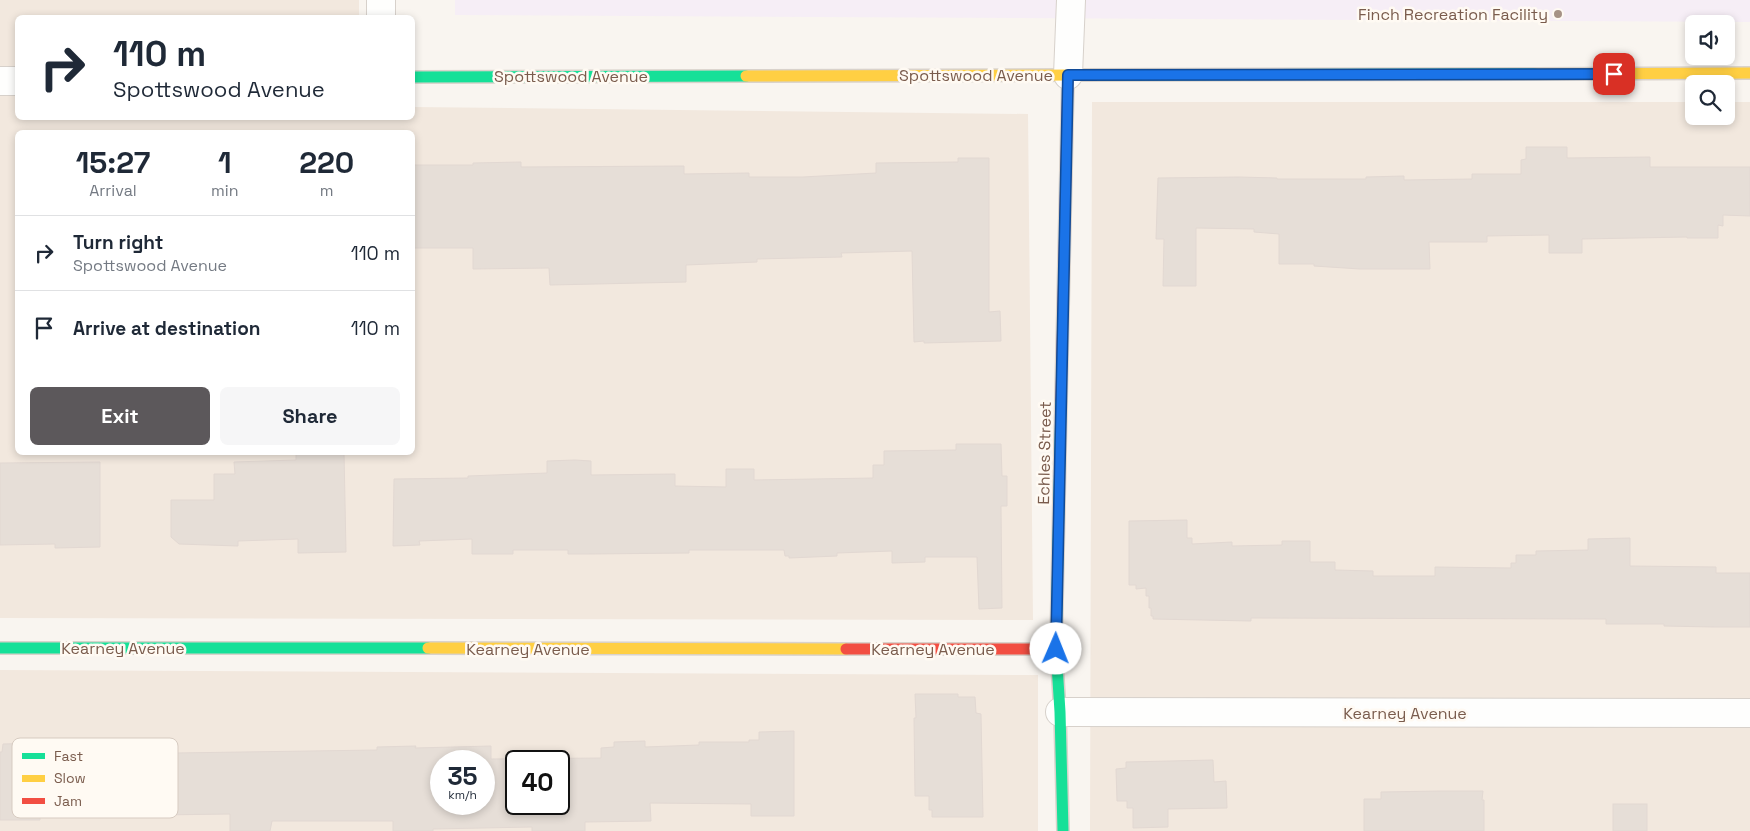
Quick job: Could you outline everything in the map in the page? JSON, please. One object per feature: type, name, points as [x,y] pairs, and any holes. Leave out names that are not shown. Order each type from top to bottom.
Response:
[{"type":"street","points":[[381,0],[381,15]]},
{"type":"street","points":[[1068,75],[1071,0]]},
{"type":"street","name":"Spottswood Avenue","points":[[415,77],[1750,73]]},
{"type":"street","name":"Echles Street","points":[[1063,831],[1060,712],[1056,649],[1068,75]]},
{"type":"street","points":[[0,81],[15,81]]},
{"type":"street","name":"Kearney Avenue","points":[[0,648],[1056,649]]},
{"type":"street","name":"Kearney Avenue","points":[[1060,712],[1750,713]]},
{"type":"shaded area","points":[[0,0],[359,0],[359,15],[15,15],[15,120],[415,120],[415,107],[1028,114],[1033,620],[0,618]]},
{"type":"shaded area","points":[[455,0],[1750,0],[1750,22],[1735,22],[1735,15],[1685,15],[1685,22],[455,15]]},
{"type":"shaded area","points":[[1092,102],[1685,102],[1685,125],[1735,125],[1735,102],[1750,102],[1750,831],[1090,831]]},
{"type":"shaded area","points":[[0,670],[1038,675],[1038,831],[0,831]]},
{"type":"building","points":[[1526,147],[1567,147],[1567,158],[1650,157],[1650,167],[1750,167],[1750,216],[1723,215],[1723,226],[1718,225],[1718,238],[1582,239],[1582,253],[1549,253],[1549,235],[1487,236],[1487,242],[1429,242],[1430,269],[1360,269],[1314,266],[1314,264],[1279,264],[1279,234],[1254,232],[1254,229],[1196,228],[1196,286],[1163,286],[1164,239],[1156,239],[1158,178],[1366,179],[1366,177],[1404,176],[1404,180],[1472,179],[1472,174],[1521,174],[1521,160],[1526,159]]},
{"type":"building","points":[[958,158],[989,158],[989,312],[1000,311],[1001,341],[914,342],[912,251],[841,253],[842,257],[757,259],[757,262],[686,265],[686,282],[550,285],[549,268],[473,269],[473,248],[415,248],[415,165],[473,165],[473,163],[521,162],[521,167],[684,166],[684,174],[749,173],[749,177],[803,177],[876,173],[876,163],[958,162]]},
{"type":"building","points":[[956,444],[1001,444],[1002,476],[1007,476],[1007,506],[1001,506],[1002,608],[979,609],[977,557],[925,557],[925,562],[892,563],[892,551],[837,553],[837,556],[789,558],[789,556],[785,556],[784,550],[689,550],[689,553],[568,554],[568,550],[513,550],[513,554],[472,554],[472,539],[419,541],[420,545],[393,546],[394,479],[468,478],[468,476],[547,473],[547,461],[575,460],[591,461],[591,475],[675,474],[675,486],[726,487],[726,469],[754,469],[754,480],[873,478],[873,465],[884,465],[884,451],[956,450]]},
{"type":"building","points":[[296,455],[344,455],[346,552],[298,553],[298,539],[238,541],[238,546],[179,544],[171,537],[171,500],[214,500],[214,474],[235,474],[234,462],[296,460]]},
{"type":"building","points":[[100,462],[100,547],[55,548],[55,544],[0,545],[0,463]]},
{"type":"building","points":[[1187,520],[1187,538],[1192,538],[1192,544],[1232,542],[1232,546],[1282,545],[1282,541],[1310,541],[1310,562],[1335,562],[1335,570],[1373,571],[1373,576],[1435,576],[1435,567],[1511,568],[1511,563],[1516,563],[1516,555],[1536,555],[1536,551],[1588,550],[1588,539],[1630,538],[1630,566],[1716,567],[1716,573],[1750,573],[1750,627],[1606,624],[1606,619],[1251,618],[1251,621],[1153,619],[1151,608],[1149,608],[1149,596],[1146,596],[1146,588],[1136,589],[1136,585],[1129,585],[1129,521]]},
{"type":"building","points":[[915,694],[958,694],[958,697],[975,697],[976,713],[981,714],[983,817],[932,817],[932,810],[929,810],[929,796],[915,796]]},
{"type":"building","points":[[794,731],[794,816],[751,816],[751,804],[650,803],[651,821],[585,822],[585,831],[532,831],[532,827],[393,831],[393,821],[272,821],[270,831],[230,831],[230,814],[178,815],[178,753],[377,750],[377,747],[416,746],[415,748],[491,746],[491,750],[430,750],[430,815],[495,815],[495,759],[505,759],[505,815],[570,815],[570,758],[601,758],[601,748],[614,747],[614,742],[645,741],[645,747],[699,745],[699,742],[749,742],[749,740],[759,740],[759,732]]},
{"type":"building","points":[[3,744],[12,744],[12,818],[40,818],[40,820],[0,820],[0,752],[2,752]]},
{"type":"building","points":[[1213,760],[1214,782],[1226,781],[1227,808],[1168,809],[1168,827],[1133,828],[1133,808],[1127,808],[1127,801],[1117,801],[1116,769],[1126,768],[1126,762]]},
{"type":"building","points":[[1483,791],[1484,831],[1364,831],[1364,799],[1381,799],[1381,792]]},
{"type":"building","points":[[1613,804],[1647,804],[1647,831],[1613,831]]},
{"type":"traffic: fast","points":[[1079,75],[1536,74]]},
{"type":"traffic: fast","points":[[415,77],[746,76]]},
{"type":"traffic: fast","points":[[1061,400],[1056,649],[1060,712],[1063,831]]},
{"type":"traffic: fast","points":[[0,648],[428,648]]},
{"type":"traffic: slow","points":[[1536,74],[1750,73]]},
{"type":"traffic: slow","points":[[746,76],[1079,75]]},
{"type":"traffic: slow","points":[[428,648],[846,649]]},
{"type":"traffic: jam","points":[[1061,400],[1068,75]]},
{"type":"traffic: jam","points":[[846,649],[1056,649]]},
{"type":"place","name":"Finch Recreation Facility","points":[[1558,14]]},
{"type":"route","points":[[1056,649],[1068,75],[1614,74]]}]
